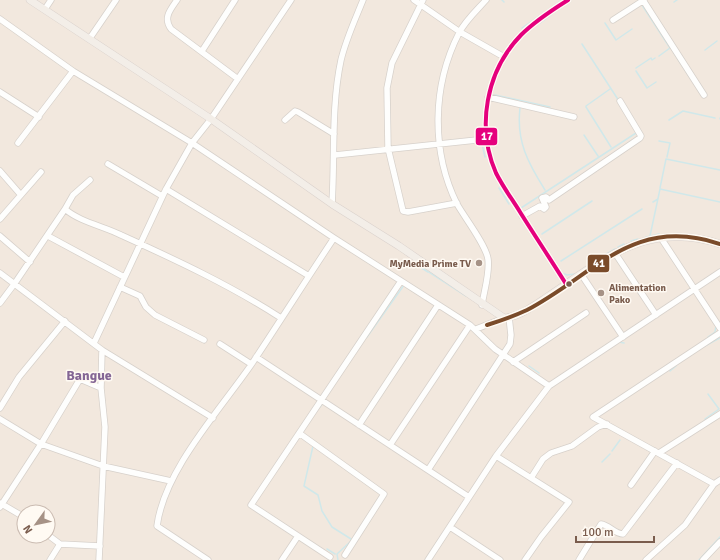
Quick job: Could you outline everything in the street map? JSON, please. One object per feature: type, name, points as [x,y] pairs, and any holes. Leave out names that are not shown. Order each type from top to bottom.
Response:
[{"type":"main road","points":[[30,0],[90,38],[211,119],[332,204],[399,246],[482,305],[506,318],[528,309],[615,253],[640,241],[661,238],[690,237],[720,244]]},
{"type":"street","points":[[45,9],[51,0]]},
{"type":"street","points":[[90,38],[116,0]]},
{"type":"street","points":[[177,0],[168,13],[166,19],[171,29],[238,79]]},
{"type":"street","points":[[202,51],[235,0]]},
{"type":"street","points":[[94,343],[162,196],[192,143],[211,119],[291,0]]},
{"type":"street","points":[[332,204],[337,86],[341,60],[350,30],[363,0]]},
{"type":"street","points":[[414,0],[421,2],[460,32],[504,56]]},
{"type":"street","points":[[482,305],[488,259],[457,203],[442,166],[438,143],[441,86],[453,47],[460,32],[486,0]]},
{"type":"street","points":[[566,284],[522,216],[496,172],[486,139],[486,113],[488,97],[494,77],[504,56],[532,26],[568,0]]},
{"type":"street","points":[[613,20],[643,0],[704,95]]},
{"type":"street","points":[[421,2],[392,63],[388,75],[388,148],[403,211],[408,212],[457,203]]},
{"type":"street","points":[[0,19],[73,71],[192,143],[334,238],[476,329],[495,349],[548,386]]},
{"type":"street","points":[[18,143],[73,71]]},
{"type":"street","points":[[0,92],[39,117]]},
{"type":"street","points":[[488,97],[574,116]]},
{"type":"street","points":[[522,216],[540,206],[544,209],[546,207],[542,198],[546,196],[549,200],[640,138],[641,136],[620,101]]},
{"type":"street","points":[[284,120],[295,111],[334,134]]},
{"type":"street","points":[[335,155],[388,148],[486,139]]},
{"type":"street","points":[[108,164],[162,196]]},
{"type":"street","points":[[0,172],[20,194]]},
{"type":"street","points":[[0,219],[20,194],[41,172]]},
{"type":"street","points":[[0,303],[48,236],[73,195],[90,180]]},
{"type":"street","points":[[166,189],[309,276]]},
{"type":"street","points":[[65,209],[73,215],[212,277],[281,318]]},
{"type":"street","points":[[0,236],[30,262]]},
{"type":"street","points":[[48,236],[124,277]]},
{"type":"street","points":[[208,560],[157,526],[161,506],[171,482],[182,462],[256,357],[334,238]]},
{"type":"street","points":[[661,238],[720,328]]},
{"type":"street","points":[[615,253],[656,315]]},
{"type":"street","points":[[428,560],[496,456],[548,386],[720,272]]},
{"type":"street","points":[[0,273],[102,350],[213,418]]},
{"type":"street","points":[[581,274],[622,337]]},
{"type":"street","points":[[330,557],[251,504],[401,281]]},
{"type":"street","points":[[120,287],[140,296],[146,307],[155,315],[204,340]]},
{"type":"street","points":[[359,425],[438,305]]},
{"type":"street","points":[[513,362],[586,313]]},
{"type":"street","points":[[428,470],[504,355],[511,339],[506,318],[476,329]]},
{"type":"street","points":[[0,408],[19,377],[65,321]]},
{"type":"street","points":[[390,446],[470,325]]},
{"type":"street","points":[[714,484],[593,417],[720,334]]},
{"type":"street","points":[[220,344],[251,364]]},
{"type":"street","points":[[99,560],[105,427],[101,388],[102,350]]},
{"type":"street","points":[[256,357],[469,497]]},
{"type":"street","points":[[16,513],[1,505],[41,444],[80,379],[101,388]]},
{"type":"street","points":[[631,485],[657,452],[720,414]]},
{"type":"street","points":[[0,419],[41,444],[103,466],[171,482]]},
{"type":"street","points":[[531,478],[543,460],[551,452],[572,446],[598,427],[607,424]]},
{"type":"street","points":[[299,433],[384,494],[345,555]]},
{"type":"street","points":[[496,456],[569,502],[525,560]]},
{"type":"street","points":[[579,560],[601,524],[604,524],[618,533],[624,534],[678,464]]},
{"type":"street","points":[[646,560],[685,525],[714,484],[720,480]]},
{"type":"street","points":[[450,527],[500,560]]},
{"type":"street","points":[[282,560],[298,536]]},
{"type":"street","points":[[56,541],[60,544],[100,546]]},
{"type":"street","points":[[703,560],[720,542]]},
{"type":"street","points":[[50,560],[60,544]]},
{"type":"shaded area","points":[[0,0],[720,0],[720,560],[0,560]]},
{"type":"waterway","points":[[522,28],[562,0]]},
{"type":"waterway","points":[[642,5],[670,48],[659,56]]},
{"type":"waterway","points":[[540,23],[551,15]]},
{"type":"waterway","points":[[605,23],[616,40],[632,29]]},
{"type":"waterway","points":[[705,50],[717,41]]},
{"type":"waterway","points":[[582,44],[619,101]]},
{"type":"waterway","points":[[674,53],[689,76]]},
{"type":"waterway","points":[[636,68],[651,58],[652,60],[655,58]]},
{"type":"waterway","points":[[636,71],[647,88],[656,82]]},
{"type":"waterway","points":[[586,106],[610,89]]},
{"type":"waterway","points":[[495,95],[550,107]]},
{"type":"waterway","points":[[586,107],[611,147]]},
{"type":"waterway","points":[[520,108],[520,131],[525,151],[533,170],[545,190]]},
{"type":"waterway","points":[[669,120],[683,111],[715,118]]},
{"type":"waterway","points":[[521,208],[636,133]]},
{"type":"waterway","points":[[584,135],[598,156]]},
{"type":"waterway","points":[[659,141],[670,143],[667,157]]},
{"type":"waterway","points":[[482,144],[485,157]]},
{"type":"waterway","points":[[660,188],[666,159],[720,170]]},
{"type":"waterway","points":[[499,188],[509,204]]},
{"type":"waterway","points":[[650,236],[660,189],[720,202]]},
{"type":"waterway","points":[[653,202],[658,199]]},
{"type":"waterway","points":[[542,234],[592,201]]},
{"type":"waterway","points":[[561,261],[642,209]]},
{"type":"waterway","points":[[646,237],[659,234]]},
{"type":"waterway","points":[[631,241],[638,239]]},
{"type":"waterway","points":[[618,247],[624,244]]},
{"type":"waterway","points":[[603,256],[615,249]]},
{"type":"waterway","points":[[592,263],[596,260]]},
{"type":"waterway","points":[[417,265],[428,272]]},
{"type":"waterway","points":[[429,272],[466,296]]},
{"type":"waterway","points":[[562,273],[567,275],[575,274]]},
{"type":"waterway","points":[[367,337],[404,285]]},
{"type":"waterway","points":[[708,337],[715,332],[716,325]]},
{"type":"waterway","points":[[703,347],[720,338]]},
{"type":"waterway","points":[[619,342],[624,343]]},
{"type":"waterway","points":[[529,366],[539,373]]},
{"type":"waterway","points":[[670,371],[676,366]]},
{"type":"waterway","points":[[705,419],[719,409],[708,394]]},
{"type":"waterway","points":[[320,407],[323,403]]},
{"type":"waterway","points":[[612,451],[620,440]]},
{"type":"waterway","points":[[313,446],[304,486],[318,495],[322,511],[332,527],[351,539],[351,541],[337,554],[338,560]]},
{"type":"waterway","points":[[602,462],[610,454]]},
{"type":"waterway","points":[[699,560],[720,537]]},
{"type":"waterway","points":[[327,549],[335,554]]},
{"type":"transit line","name":"17","points":[[566,284],[496,173],[490,155],[486,119],[492,82],[509,49],[532,25],[568,0]]},
{"type":"transit line","name":"41","points":[[487,325],[527,310],[551,296],[595,266],[617,253],[639,243],[663,237],[690,237],[720,244]]},
{"type":"place","name":"MyMedia Prime TV","points":[[479,263]]},
{"type":"place","name":"Alimentation Pako","points":[[601,293]]},
{"type":"district","name":"Bangue","points":[[89,375]]}]
